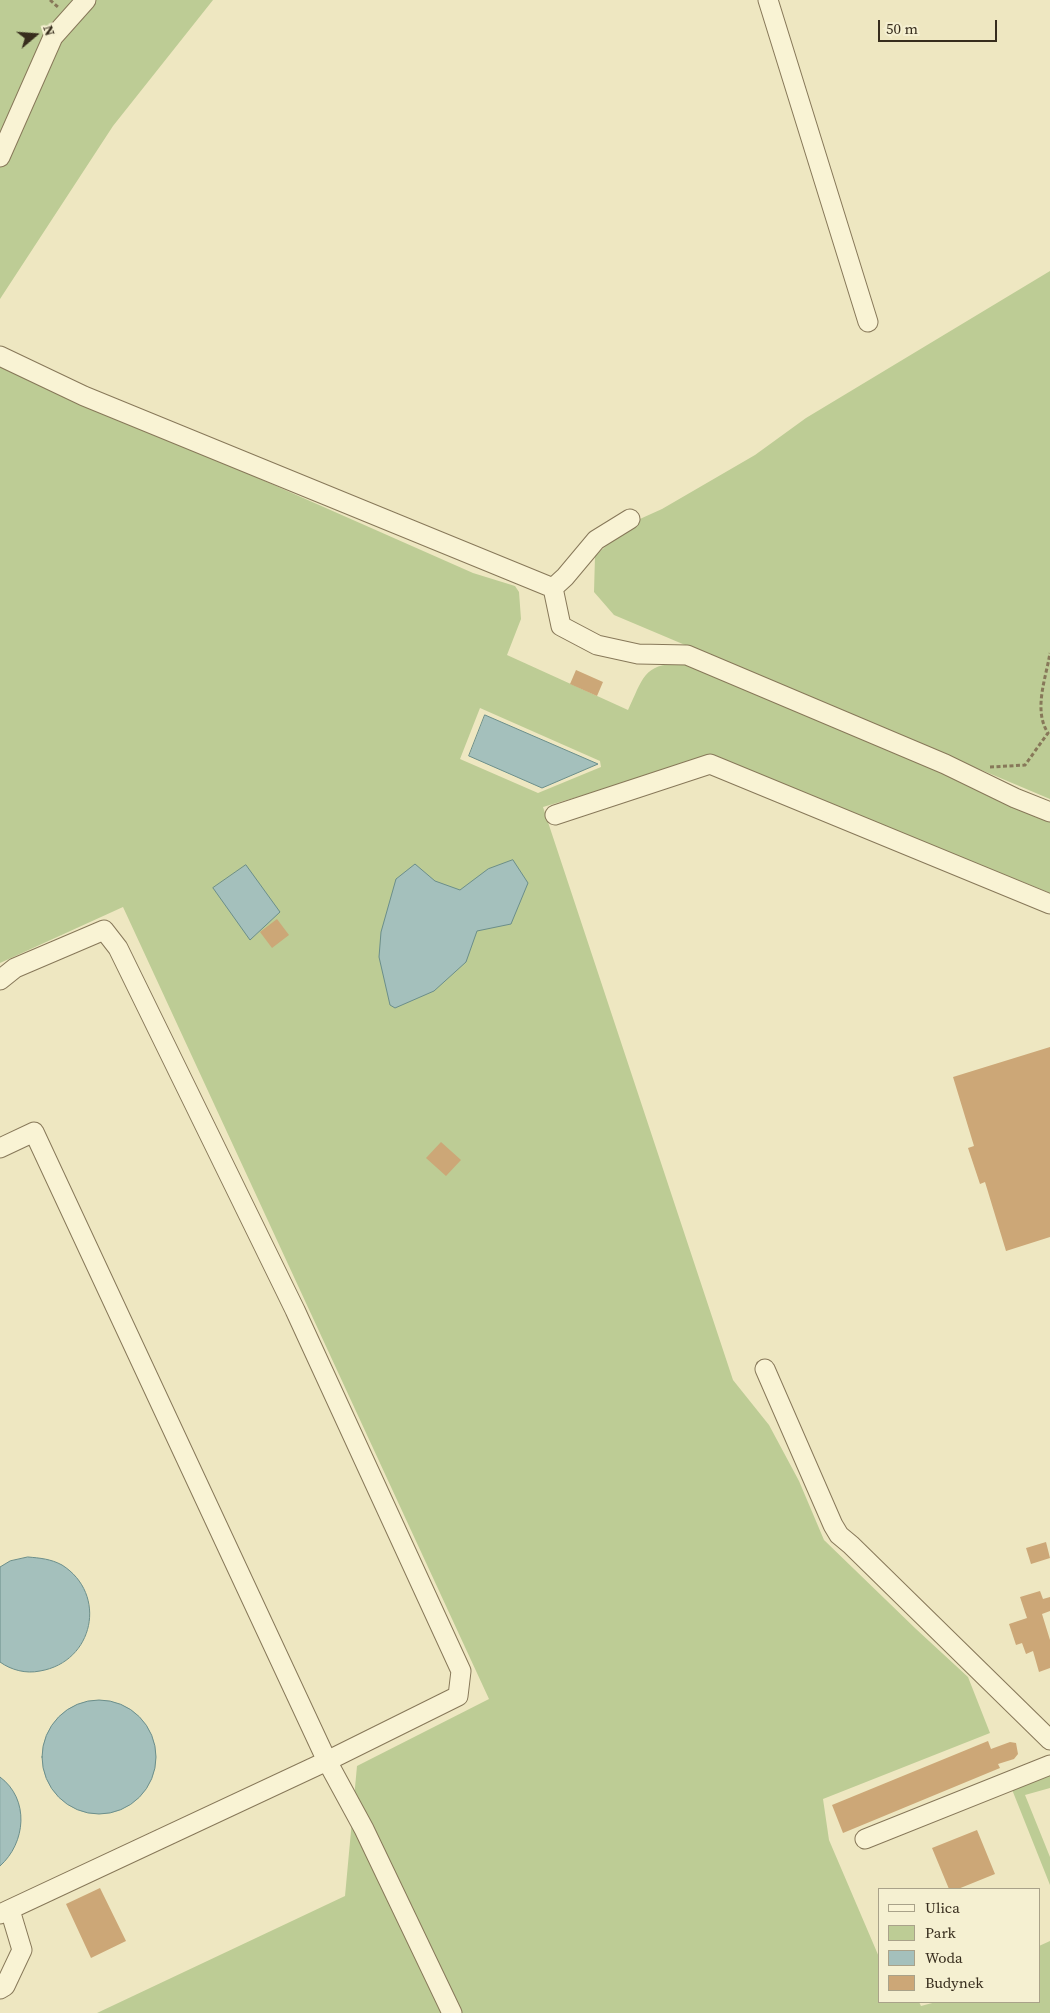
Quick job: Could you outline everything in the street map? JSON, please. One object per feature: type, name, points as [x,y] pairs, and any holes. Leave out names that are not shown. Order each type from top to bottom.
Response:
[{"type":"lane","points":[[0,157],[53,37],[86,0]]},
{"type":"lane","points":[[768,0],[868,322]]},
{"type":"lane","points":[[0,356],[84,396],[553,588]]},
{"type":"lane","points":[[553,588],[565,577],[596,540],[630,519]]},
{"type":"lane","points":[[553,588],[561,626],[597,645],[638,654],[687,655],[945,764],[1015,798],[1050,812]]},
{"type":"lane","points":[[555,815],[710,764],[1050,904]]},
{"type":"lane","points":[[0,980],[15,968],[104,930],[118,948],[295,1310],[462,1671],[458,1696],[327,1761],[5,1912],[22,1950],[5,1986],[0,1989]]},
{"type":"lane","points":[[0,1148],[34,1132],[327,1761],[364,1829],[452,2013]]},
{"type":"lane","points":[[765,1369],[814,1484],[839,1535],[1050,1740]]},
{"type":"lane","points":[[865,1839],[1050,1765]]},
{"type":"path","points":[[973,778],[990,766],[1025,765],[1049,733],[1042,724],[1041,703],[1050,653]]},
{"type":"green space","points":[[0,0],[213,0],[113,126],[0,299]]},
{"type":"green space","points":[[1050,271],[1050,799],[614,615],[594,592],[595,556],[631,523],[662,509],[755,455],[806,418]]},
{"type":"green space","points":[[0,364],[473,573],[515,586],[519,592],[521,619],[507,655],[628,710],[642,680],[653,669],[672,664],[687,664],[1050,818],[1050,893],[713,757],[543,807],[733,1380],[769,1425],[799,1481],[824,1540],[968,1677],[990,1733],[823,1799],[829,1840],[878,1955],[878,2003],[920,2003],[921,2006],[932,2003],[1040,2003],[1040,1946],[1050,1941],[1050,2013],[97,2013],[345,1896],[357,1766],[489,1699],[123,907],[0,963]],"holes":[[[480,708],[600,761],[601,767],[538,793],[460,759]]]},
{"type":"green space","points":[[1050,1775],[1050,1788],[1025,1795],[1050,1857],[1050,1885],[1011,1787]]},
{"type":"water","points":[[485,715],[598,764],[542,788],[469,756]]},
{"type":"water","points":[[513,860],[528,883],[511,924],[477,931],[466,962],[434,991],[395,1008],[390,1005],[379,957],[381,932],[396,879],[415,864],[435,881],[460,890],[488,869]]},
{"type":"water","points":[[246,865],[280,912],[250,940],[213,888]]},
{"type":"water","points":[[28,1557],[50,1560],[62,1565],[76,1578],[86,1593],[89,1609],[89,1625],[83,1641],[73,1655],[58,1665],[35,1672],[19,1671],[0,1662],[0,1567],[10,1561]]},
{"type":"water","points":[[99,1700],[121,1704],[140,1716],[152,1735],[156,1757],[152,1779],[140,1798],[121,1810],[99,1814],[77,1810],[58,1798],[46,1779],[42,1757],[46,1735],[58,1716],[77,1704]]},
{"type":"water","points":[[0,1777],[10,1786],[16,1797],[21,1821],[15,1845],[9,1856],[0,1866]]},
{"type":"building","points":[[576,670],[603,682],[597,696],[570,684]]},
{"type":"building","points":[[277,919],[289,935],[272,948],[260,932]]},
{"type":"building","points":[[1050,1047],[1050,1237],[1006,1251],[985,1182],[980,1184],[968,1148],[974,1146],[953,1077]]},
{"type":"building","points":[[441,1142],[461,1160],[446,1176],[426,1158]]},
{"type":"building","points":[[1046,1542],[1050,1558],[1031,1564],[1026,1548]]},
{"type":"building","points":[[1040,1591],[1043,1599],[1050,1597],[1050,1611],[1042,1614],[1050,1640],[1050,1668],[1039,1672],[1033,1651],[1026,1654],[1022,1643],[1016,1645],[1009,1624],[1027,1618],[1020,1597]]},
{"type":"building","points":[[988,1741],[991,1749],[1010,1742],[1016,1743],[1018,1754],[1014,1759],[998,1764],[1000,1768],[843,1833],[832,1805]]},
{"type":"building","points":[[977,1830],[995,1874],[960,1888],[949,1888],[932,1848]]},
{"type":"building","points":[[100,1888],[126,1941],[91,1958],[66,1904]]}]
